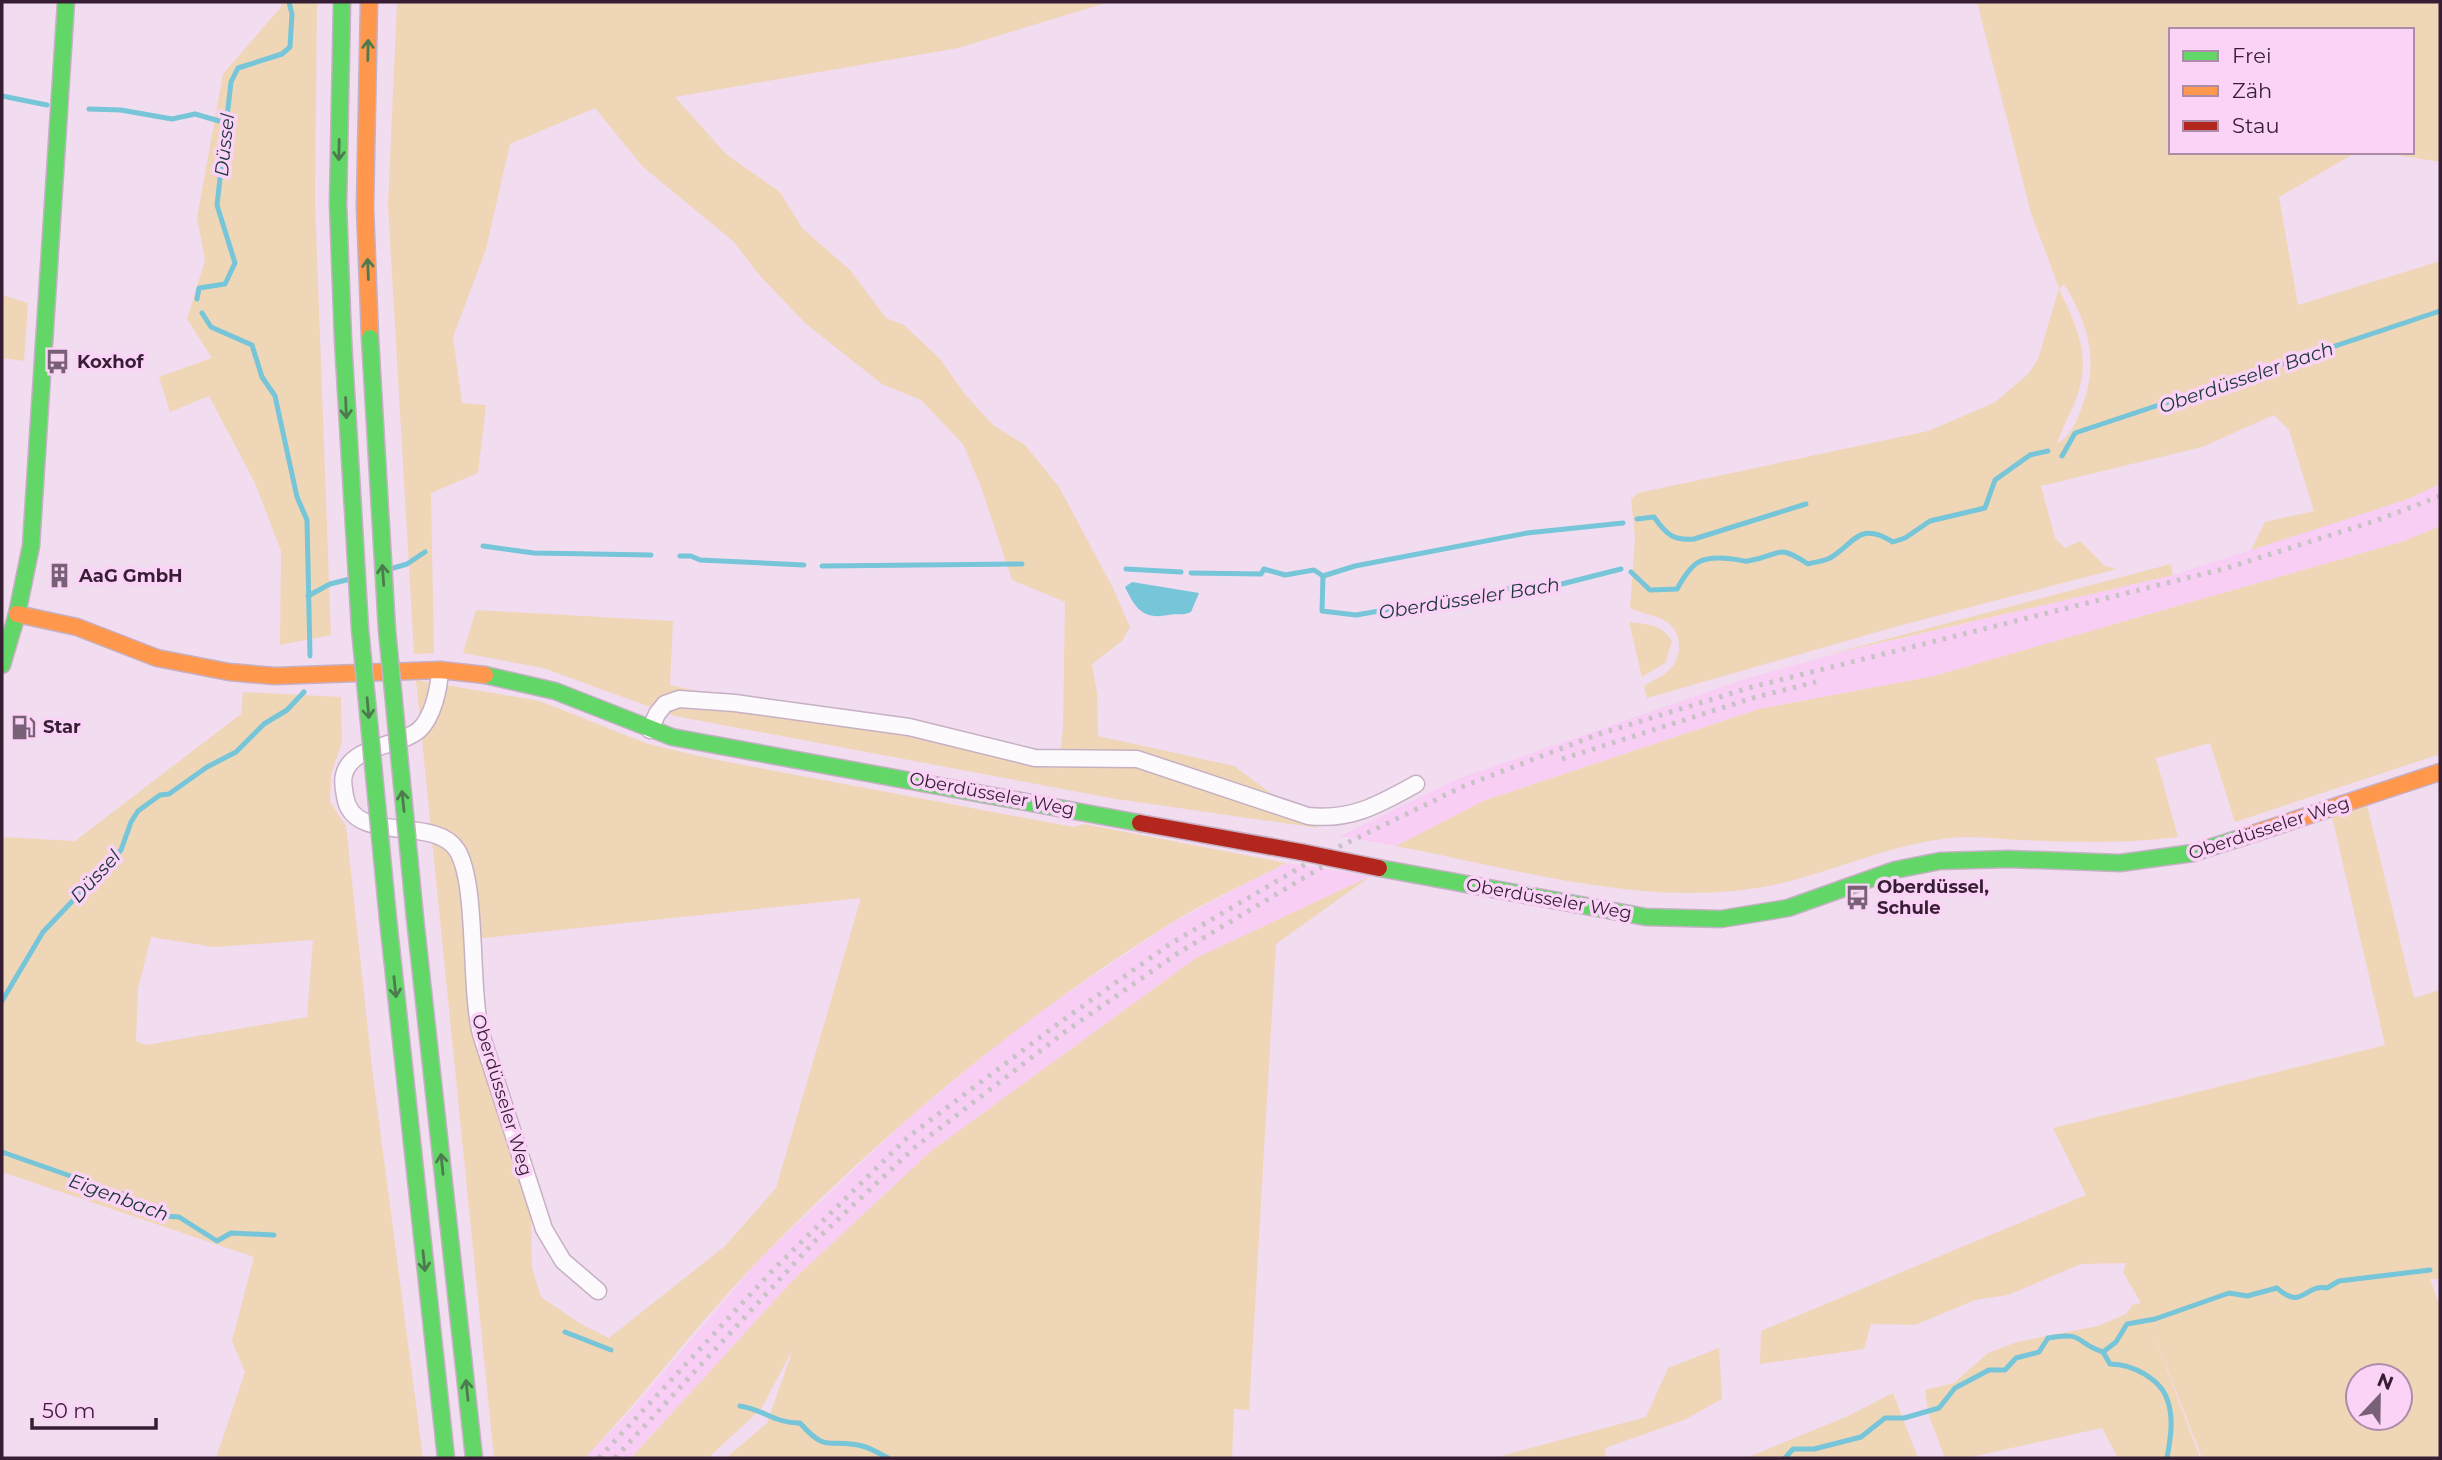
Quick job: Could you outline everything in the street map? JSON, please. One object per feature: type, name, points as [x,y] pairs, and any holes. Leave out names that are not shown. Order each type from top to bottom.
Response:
[{"type":"main road","points":[[2,665],[17,614],[31,546],[66,2]]},
{"type":"main road","points":[[342,2],[338,204],[360,629],[446,1458]]},
{"type":"main road","points":[[369,2],[365,207],[387,630],[415,918],[474,1458]]},
{"type":"main road","name":"Oberdüsseler Weg","points":[[17,614],[77,627],[157,658],[229,672],[300,675],[440,670],[497,676],[555,691],[650,730],[714,746],[1646,917],[1721,919],[1788,908],[1895,870],[1940,861],[2009,859],[2120,863],[2193,853],[2440,772]]},
{"type":"street","name":"Oberdüsseler Weg","points":[[440,670],[428,718],[418,731],[352,760],[343,778],[347,806],[361,820],[373,825],[431,833],[446,839],[457,850],[468,885],[475,1010],[481,1034],[544,1229],[563,1261],[598,1291]]},
{"type":"street","points":[[650,730],[665,704],[679,699],[735,703],[909,727],[1035,758],[1137,759],[1308,816],[1333,818],[1367,811],[1416,783]]},
{"type":"shaded area","points":[[281,2],[317,2],[315,201],[331,635],[280,645],[281,551],[255,483],[209,396],[170,412],[159,377],[212,358],[187,319],[205,260],[197,218],[223,74],[281,7]]},
{"type":"shaded area","points":[[397,2],[1109,2],[958,48],[675,97],[727,155],[780,192],[802,228],[851,271],[886,318],[904,325],[940,359],[964,393],[993,425],[1025,445],[1059,487],[1113,588],[1130,627],[1122,641],[1092,664],[1097,693],[1098,736],[1234,766],[1318,828],[1116,799],[675,716],[543,668],[463,653],[476,610],[673,621],[670,685],[1058,769],[1063,728],[1065,602],[1012,580],[981,487],[963,444],[921,400],[882,384],[805,323],[761,277],[733,241],[643,167],[595,108],[510,144],[486,249],[453,337],[462,403],[486,405],[478,473],[431,493],[434,653],[414,654],[388,205]]},
{"type":"shaded area","points":[[1977,2],[2440,2],[2440,162],[2390,154],[2414,154],[2414,28],[2169,28],[2169,154],[2354,154],[2279,197],[2298,305],[2440,261],[2440,484],[2408,499],[2251,550],[2265,522],[2314,511],[2289,430],[2274,415],[2202,447],[2041,486],[2055,538],[2065,548],[2080,541],[2105,566],[2117,569],[1898,626],[1647,698],[1644,686],[1673,665],[1679,643],[1669,623],[1630,608],[1635,538],[1631,499],[1638,493],[1928,431],[1994,403],[2029,373],[2038,359],[2059,288],[2031,213]],"holes":[[[2064,284],[2085,328],[2090,357],[2088,388],[2076,421],[2067,436],[2057,444],[2076,399],[2083,369],[2077,329],[2059,289]]]},
{"type":"shaded area","points":[[2,295],[28,303],[24,361],[2,358]]},
{"type":"shaded area","points":[[2440,484],[2440,526],[2404,541],[1934,676],[1759,709],[1483,801],[1396,846],[1340,836],[1457,779],[1748,678],[1851,650],[2173,575],[2408,499]]},
{"type":"shaded area","points":[[2440,526],[2440,754],[2235,822],[2210,743],[2156,758],[2178,837],[2099,842],[1951,838],[1901,847],[1782,883],[1713,893],[1622,889],[1530,874],[1396,846],[1483,801],[1759,709],[1934,676],[2404,541]]},
{"type":"shaded area","points":[[2171,564],[2173,575],[1823,656]]},
{"type":"shaded area","points":[[1629,622],[1659,628],[1672,642],[1665,663],[1642,677]]},
{"type":"shaded area","points":[[416,680],[540,701],[648,744],[717,760],[1073,827],[1084,824],[1286,863],[1187,914],[1117,958],[1009,1036],[905,1121],[760,1259],[585,1458],[494,1458]],"holes":[[[464,850],[476,881],[474,939],[861,898],[776,1188],[725,1246],[609,1338],[581,1324],[541,1297],[532,1268],[531,1216],[517,1168],[466,925]]]},
{"type":"shaded area","points":[[243,692],[341,697],[342,742],[331,774],[330,802],[346,826],[372,1068],[423,1458],[216,1458],[245,1372],[232,1341],[254,1257],[2,1172],[2,837],[75,841],[241,714]],"holes":[[[151,937],[214,947],[313,940],[307,1017],[146,1045],[136,1041],[138,989]]]},
{"type":"shaded area","points":[[2367,805],[2414,998],[2440,990],[2440,1279],[2430,1279],[2440,1307],[2440,1458],[2202,1458],[2150,1324],[2200,1458],[2118,1458],[2102,1428],[1966,1458],[1945,1458],[1929,1416],[1925,1390],[1954,1383],[1988,1353],[2017,1342],[2098,1326],[2126,1314],[2132,1305],[2141,1303],[2123,1272],[2126,1263],[2081,1264],[2008,1295],[1975,1300],[1915,1325],[1871,1324],[1864,1349],[1760,1364],[1761,1331],[2086,1195],[2053,1128],[2385,1045],[2332,817]]},
{"type":"shaded area","points":[[1286,863],[1371,876],[1196,958],[931,1151],[795,1278],[631,1458],[585,1458],[628,1414],[759,1260],[903,1123],[1022,1024],[1175,921]]},
{"type":"shaded area","points":[[1371,876],[1276,944],[1249,1410],[1234,1409],[1232,1458],[726,1458],[767,1423],[793,1349],[761,1409],[708,1458],[631,1458],[795,1278],[931,1151],[1196,958]]},
{"type":"shaded area","points":[[1719,1348],[1722,1399],[1684,1420],[1605,1448],[1606,1458],[1493,1458],[1646,1417],[1668,1368]]},
{"type":"shaded area","points":[[1893,1393],[1918,1458],[1746,1458],[1848,1416]]},
{"type":"water","points":[[1132,582],[1199,593],[1191,612],[1152,616],[1141,611],[1132,601],[1125,587]]},
{"type":"waterway","name":"Düssel","points":[[197,299],[199,288],[225,284],[235,263],[217,205],[231,82],[238,68],[282,54],[290,47],[292,14],[289,2]]},
{"type":"waterway","points":[[2,96],[47,105]]},
{"type":"waterway","points":[[89,109],[121,110],[172,119],[195,114],[226,123]]},
{"type":"waterway","name":"Oberdüsseler Bach","points":[[2062,456],[2075,433],[2440,311]]},
{"type":"waterway","name":"Düssel","points":[[202,313],[211,327],[252,345],[262,377],[275,396],[297,497],[307,520],[310,656]]},
{"type":"waterway","name":"Oberdüsseler Bach","points":[[1631,572],[1650,590],[1677,589],[1687,572],[1698,562],[1712,558],[1746,561],[1783,552],[1808,564],[1830,558],[1852,540],[1865,534],[1872,533],[1893,542],[1905,538],[1930,521],[1985,508],[1995,480],[2030,455],[2048,451]]},
{"type":"waterway","points":[[1637,519],[1654,517],[1671,535],[1681,539],[1694,539],[1806,504]]},
{"type":"waterway","points":[[1323,576],[1355,566],[1527,533],[1623,523]]},
{"type":"waterway","name":"Oberdüsseler Bach","points":[[483,546],[534,553],[651,555]]},
{"type":"waterway","name":"Oberdüsseler Bach","points":[[390,569],[407,564],[425,552]]},
{"type":"waterway","name":"Oberdüsseler Bach","points":[[680,556],[691,556],[700,560],[804,565]]},
{"type":"waterway","name":"Oberdüsseler Bach","points":[[822,566],[1022,564]]},
{"type":"waterway","name":"Oberdüsseler Bach","points":[[1126,569],[1181,572]]},
{"type":"waterway","name":"Oberdüsseler Bach","points":[[1191,573],[1261,574],[1264,569],[1285,575],[1314,570],[1323,576]]},
{"type":"waterway","name":"Oberdüsseler Bach","points":[[1323,576],[1322,611],[1356,615],[1519,587],[1546,588],[1621,569]]},
{"type":"waterway","name":"Oberdüsseler Bach","points":[[308,596],[330,584],[350,579]]},
{"type":"waterway","name":"Düssel","points":[[2,1001],[43,932],[121,850],[138,811],[160,795],[169,794],[207,767],[236,752],[264,724],[287,710],[304,692]]},
{"type":"waterway","name":"Eigenbach","points":[[2,1152],[79,1179],[98,1190],[123,1194],[163,1216],[179,1217],[217,1241],[231,1233],[274,1235]]},
{"type":"waterway","name":"Eigenbach","points":[[1785,1458],[1793,1449],[1814,1449],[1861,1437],[1885,1418],[1904,1418],[1939,1408],[1955,1388],[1989,1370],[2005,1370],[2016,1358],[2039,1352],[2048,1338],[2074,1337],[2103,1352],[2116,1342],[2127,1324],[2155,1319],[2229,1293],[2247,1296],[2277,1288],[2285,1294],[2298,1297],[2319,1288],[2327,1288],[2339,1281],[2430,1270]]},
{"type":"waterway","name":"Eigenbach","points":[[565,1332],[611,1350]]},
{"type":"waterway","points":[[2103,1352],[2110,1364],[2145,1374],[2160,1386],[2165,1394],[2171,1423],[2167,1458]]},
{"type":"waterway","name":"Eigenbach","points":[[740,1406],[784,1421],[800,1423],[816,1439],[823,1442],[862,1446],[888,1458]]},
{"type":"railway","points":[[599,1458],[773,1270],[908,1137],[1059,1023],[1170,944],[1316,858],[1464,786],[1599,734],[1752,687],[2227,568],[2375,521],[2440,496]]},
{"type":"railway","points":[[1562,759],[1756,697],[1816,682]]},
{"type":"railway","points":[[615,1458],[815,1241],[914,1148],[1066,1031],[1178,953],[1322,867]]},
{"type":"traffic: fast","points":[[2,665],[17,614],[31,546],[66,2]]},
{"type":"traffic: fast","points":[[342,2],[338,204],[343,340]]},
{"type":"traffic: fast","points":[[370,338],[387,630],[415,918]]},
{"type":"traffic: fast","points":[[343,340],[360,629],[388,919]]},
{"type":"traffic: fast","points":[[485,675],[555,691],[672,737],[1140,823]]},
{"type":"traffic: fast","points":[[1379,868],[1646,917],[1721,919],[1788,908],[1895,870],[1940,861],[2009,859],[2120,863],[2193,853],[2240,838]]},
{"type":"traffic: fast","points":[[415,918],[474,1458]]},
{"type":"traffic: fast","points":[[388,919],[446,1458]]},
{"type":"traffic: slow","points":[[369,2],[365,207],[370,338]]},
{"type":"traffic: slow","points":[[17,614],[77,627],[157,658],[229,672],[275,676],[440,670],[485,675]]},
{"type":"traffic: slow","points":[[2240,838],[2440,772]]},
{"type":"traffic: jam","points":[[1140,823],[1301,852]]},
{"type":"traffic: jam","points":[[1301,852],[1379,868]]},
{"type":"place","name":"Koxhof","points":[[57,362]]},
{"type":"place","name":"AaG GmbH","points":[[59,576]]},
{"type":"place","name":"Star","points":[[23,727]]},
{"type":"place","name":"Oberdüssel, Schule","points":[[1857,897]]}]
